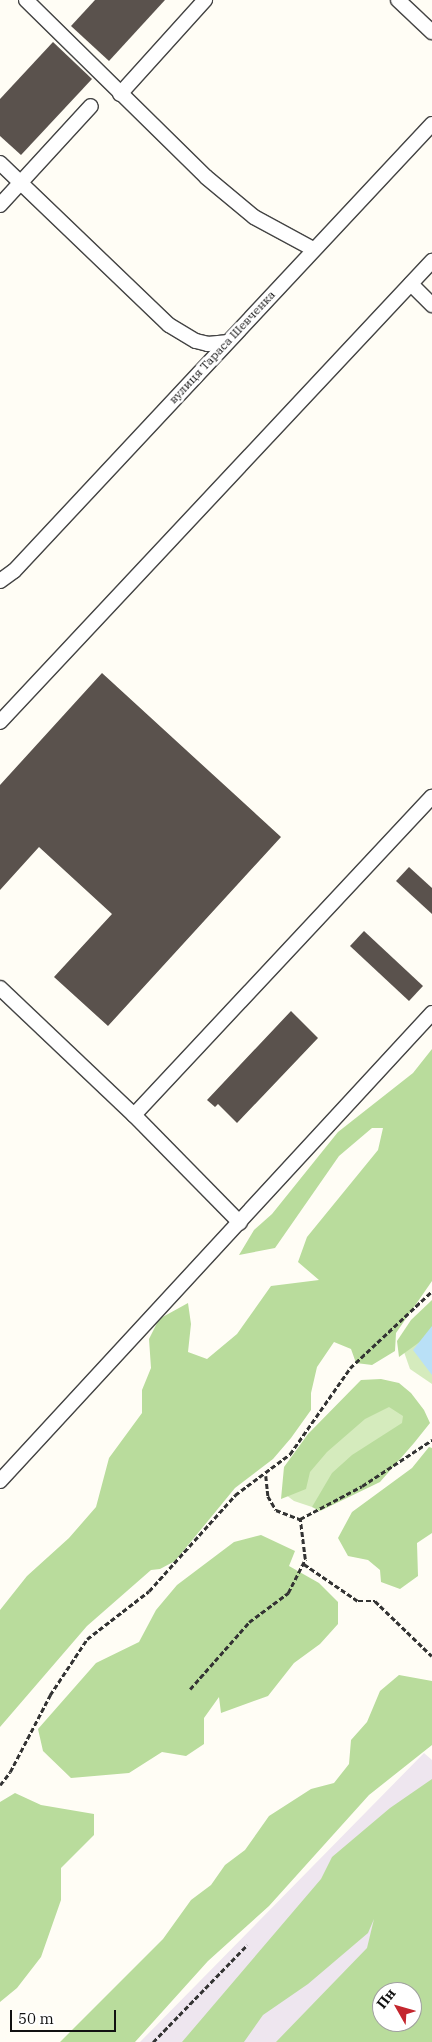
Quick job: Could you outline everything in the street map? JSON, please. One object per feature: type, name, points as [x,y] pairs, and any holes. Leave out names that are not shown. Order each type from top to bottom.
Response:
[{"type":"lane","points":[[26,0],[206,177],[254,217],[313,249]]},
{"type":"lane","points":[[120,94],[205,0]]},
{"type":"lane","points":[[398,0],[432,32]]},
{"type":"lane","points":[[0,205],[91,106]]},
{"type":"lane","name":"вулиця Тараса Шевченка","points":[[0,581],[14,571],[226,342],[432,124]]},
{"type":"lane","points":[[0,163],[169,325],[196,341],[208,344],[226,342]]},
{"type":"lane","points":[[0,722],[432,261]]},
{"type":"lane","points":[[410,284],[432,305]]},
{"type":"lane","points":[[134,1115],[432,797]]},
{"type":"lane","points":[[0,988],[134,1115],[240,1223]]},
{"type":"lane","points":[[0,1482],[432,1013]]},
{"type":"path","points":[[0,1785],[10,1772],[50,1695],[87,1639],[149,1591],[235,1495],[266,1475],[290,1454],[350,1368],[432,1291]]},
{"type":"path","points":[[266,1475],[268,1496],[276,1510],[300,1519],[362,1486],[432,1440]]},
{"type":"path","points":[[190,1689],[249,1622],[288,1593],[304,1564],[305,1549],[300,1519]]},
{"type":"path","points":[[304,1564],[358,1601],[375,1601],[432,1656]]},
{"type":"path","points":[[153,2042],[247,1945]]},
{"type":"shaded area","points":[[424,1753],[432,1760],[432,2042],[140,2042]]},
{"type":"green space","points":[[432,1049],[432,1281],[396,1333],[395,1351],[372,1365],[356,1363],[351,1349],[334,1342],[317,1367],[311,1393],[311,1410],[273,1459],[235,1488],[175,1561],[160,1569],[151,1570],[87,1626],[0,1727],[0,1610],[27,1576],[69,1538],[96,1507],[109,1458],[142,1413],[142,1390],[151,1368],[149,1339],[159,1319],[188,1303],[191,1324],[188,1352],[207,1359],[237,1334],[271,1286],[319,1280],[298,1262],[307,1237],[378,1150],[383,1128],[372,1128],[339,1156],[275,1248],[239,1255],[254,1230],[272,1214],[338,1132],[413,1073]]},
{"type":"green space","points":[[432,1300],[432,1328],[421,1341],[399,1357],[397,1341],[411,1320]]},
{"type":"green space","points":[[432,1310],[432,1384],[410,1369],[404,1352]]},
{"type":"green space","points":[[381,1379],[399,1383],[411,1393],[424,1410],[430,1423],[414,1443],[380,1482],[320,1511],[312,1507],[332,1473],[352,1455],[402,1423],[403,1416],[389,1407],[365,1419],[327,1452],[310,1472],[306,1489],[281,1499],[284,1467],[308,1434],[361,1380]]},
{"type":"green space","points":[[371,1392],[421,1418],[325,1501],[312,1507],[294,1501],[282,1492]]},
{"type":"green space","points":[[429,1447],[432,1448],[432,1533],[417,1543],[418,1576],[400,1589],[381,1582],[380,1570],[368,1560],[348,1556],[338,1538],[352,1512],[412,1468]]},
{"type":"green space","points":[[261,1535],[295,1551],[289,1566],[319,1583],[338,1602],[338,1624],[320,1644],[294,1663],[268,1696],[221,1713],[219,1697],[204,1718],[204,1744],[186,1756],[162,1752],[129,1773],[71,1778],[43,1751],[38,1729],[96,1663],[139,1642],[156,1610],[177,1585],[234,1542]]},
{"type":"green space","points":[[399,1675],[432,1681],[432,1745],[369,1795],[269,1906],[208,1961],[135,2042],[60,2042],[163,1939],[191,1900],[211,1885],[225,1865],[245,1850],[269,1816],[311,1789],[334,1783],[349,1764],[351,1740],[367,1722],[380,1691]]},
{"type":"green space","points":[[432,1779],[432,2042],[276,2042],[367,1948],[374,1919],[368,1933],[308,1984],[263,2015],[244,2042],[182,2042],[321,1879],[332,1857],[390,1808]]},
{"type":"green space","points":[[15,1793],[41,1805],[94,1814],[94,1835],[61,1868],[61,1900],[41,1957],[17,1988],[0,2002],[0,1802]]},
{"type":"water","points":[[432,1326],[432,1375],[413,1350]]},
{"type":"building","points":[[95,0],[165,0],[109,61],[71,26]]},
{"type":"building","points":[[53,42],[92,79],[21,155],[0,136],[0,99]]},
{"type":"building","points":[[102,673],[281,837],[108,1026],[54,977],[112,914],[39,847],[0,890],[0,785]]},
{"type":"building","points":[[409,867],[432,888],[432,914],[396,881]]},
{"type":"building","points":[[364,931],[423,986],[409,1001],[350,946]]},
{"type":"building","points":[[291,1011],[318,1038],[237,1123],[218,1104],[215,1107],[207,1100]]}]
